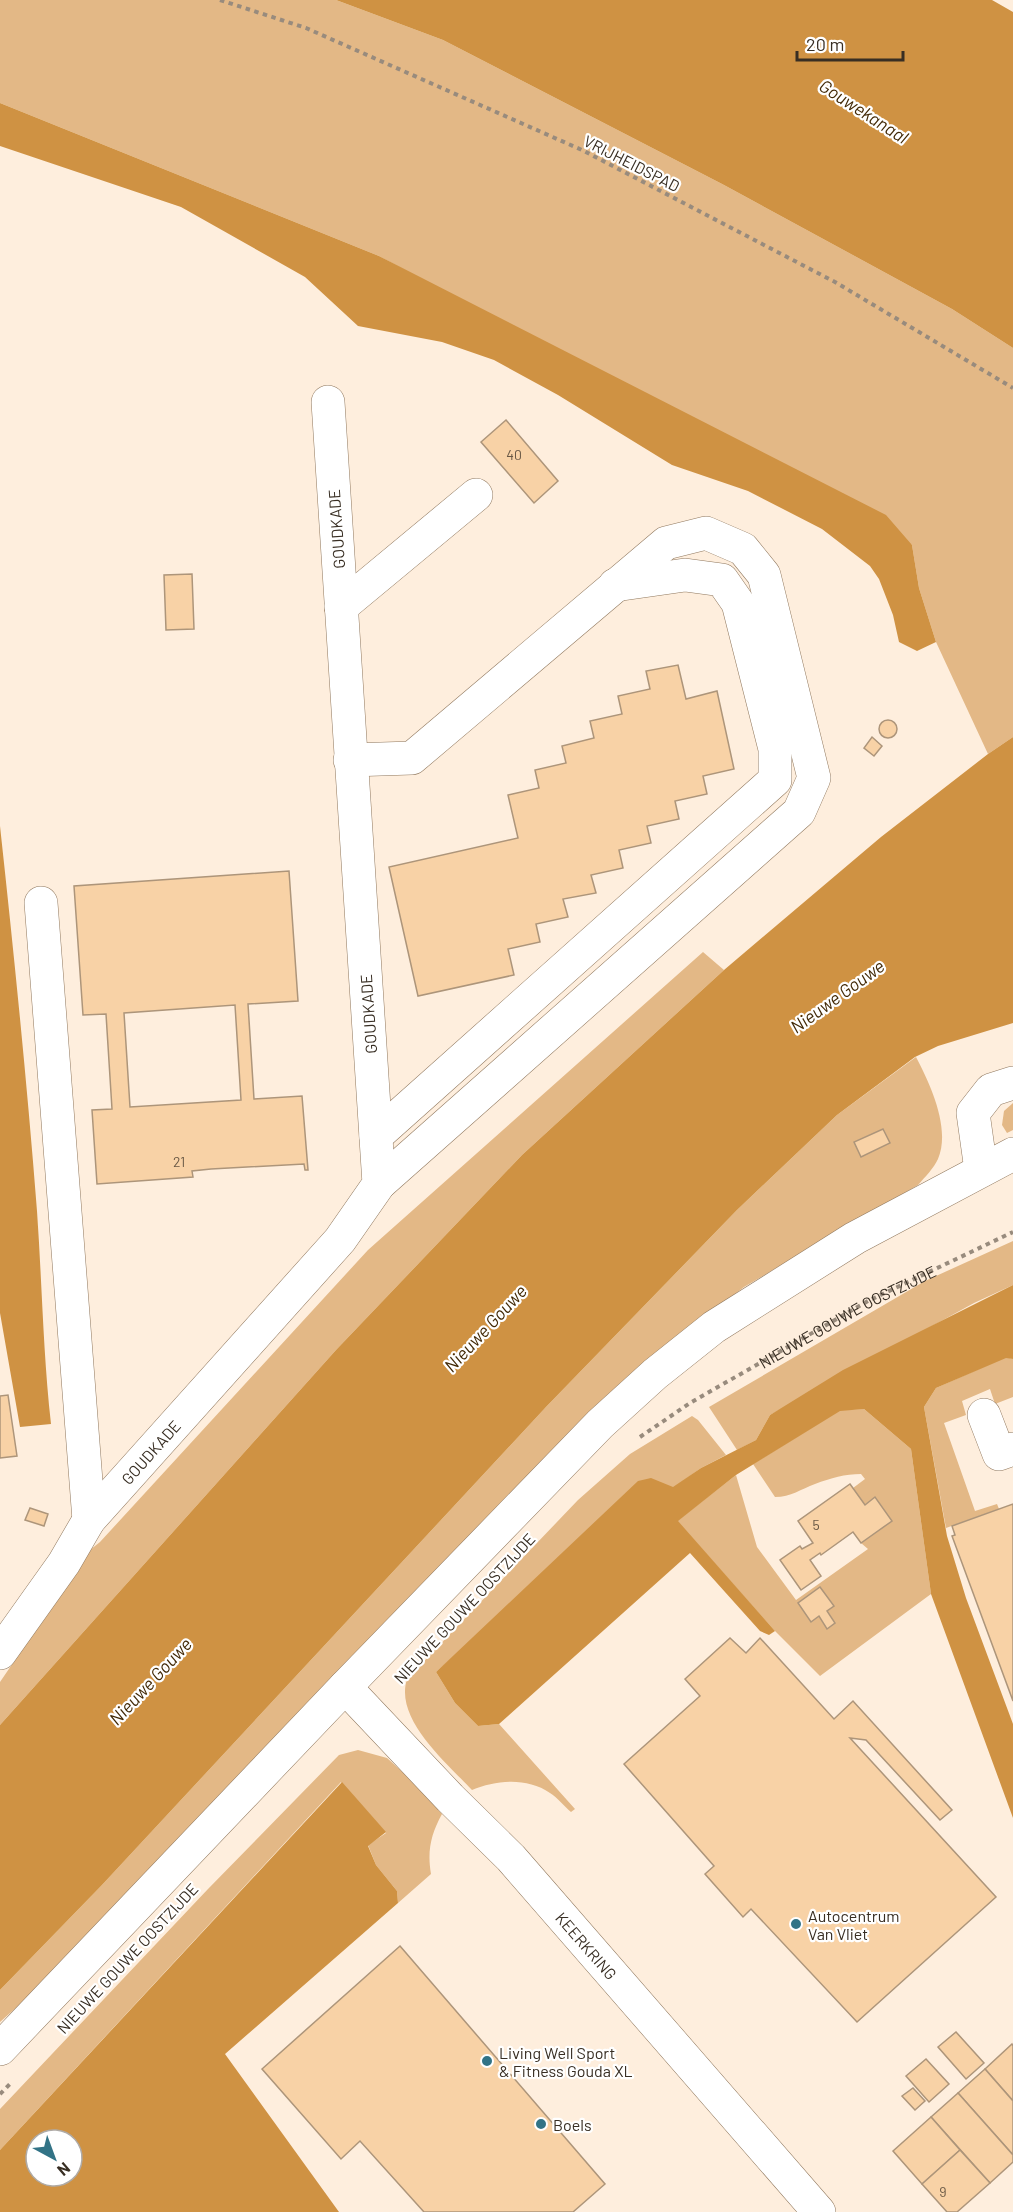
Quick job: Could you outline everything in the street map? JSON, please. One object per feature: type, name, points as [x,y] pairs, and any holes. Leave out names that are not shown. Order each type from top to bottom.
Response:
[{"type":"main road","name":"GOUDKADE","points":[[0,1652],[64,1563],[89,1520],[340,1240],[378,1185],[328,402]]},
{"type":"main road","points":[[341,607],[476,495]]},
{"type":"main road","points":[[350,760],[412,758],[666,543],[706,533],[743,549],[764,575],[814,778],[799,812],[378,1185]]},
{"type":"main road","points":[[376,1136],[775,780],[775,749],[738,603],[722,580],[685,575],[615,585]]},
{"type":"main road","points":[[41,903],[89,1520]]},
{"type":"main road","name":"NIEUWE GOUWE OOSTZIJDE","points":[[0,2049],[345,1687],[600,1424],[656,1374],[714,1327],[855,1238],[1002,1160],[973,1113],[991,1090],[1013,1083]]},
{"type":"main road","points":[[984,1415],[1006,1452]]},
{"type":"main road","name":"KEERKRING","points":[[345,1687],[450,1798],[511,1858],[819,2212]]},
{"type":"path","name":"VRIJHEIDSPAD","points":[[220,0],[306,28],[582,150],[835,282],[1013,388]]},
{"type":"path","name":"NIEUWE GOUWE OOSTZIJDE","points":[[633,1442],[690,1404],[868,1301],[1013,1232]]},
{"type":"path","points":[[0,2094],[16,2077]]},
{"type":"shaded area","points":[[0,0],[336,0],[443,40],[724,185],[952,309],[1013,348],[1013,737],[988,754],[936,642],[919,588],[912,545],[379,256],[0,103]]},
{"type":"shaded area","points":[[703,952],[724,970],[522,1155],[336,1350],[0,1725],[0,1682],[90,1550],[100,1542],[368,1250]]},
{"type":"shaded area","points":[[916,1057],[933,1093],[942,1134],[938,1159],[918,1185],[744,1287],[639,1368],[65,1964],[0,2022],[0,1990],[102,1885],[546,1407],[737,1210],[837,1115]]},
{"type":"shaded area","points":[[1013,1103],[1013,1130],[1007,1133],[1002,1125],[1004,1111]]},
{"type":"shaded area","points":[[1013,1241],[1013,1285],[974,1303],[770,1415],[756,1440],[737,1450],[709,1407],[925,1281]]},
{"type":"shaded area","points":[[1006,1357],[1013,1359],[1013,1397],[995,1404],[990,1389],[962,1401],[966,1415],[944,1423],[975,1511],[997,1504],[999,1509],[946,1528],[924,1407],[936,1388]]},
{"type":"shaded area","points":[[864,1409],[911,1449],[931,1594],[820,1676],[775,1631],[677,1521],[736,1475],[757,1547],[796,1600],[868,1549],[861,1543],[892,1521],[875,1498],[865,1505],[853,1488],[865,1479],[861,1474],[832,1478],[791,1494],[775,1497],[753,1464],[840,1410]]},
{"type":"shaded area","points":[[692,1416],[698,1420],[726,1455],[701,1468],[673,1488],[651,1479],[436,1672],[455,1703],[478,1726],[499,1724],[575,1809],[571,1812],[550,1793],[522,1782],[501,1782],[472,1790],[437,1754],[415,1725],[405,1694],[407,1679],[578,1500],[630,1454]]},
{"type":"shaded area","points":[[358,1750],[387,1758],[442,1814],[431,1843],[429,1858],[431,1874],[398,1903],[397,1891],[376,1865],[368,1845],[386,1833],[341,1782],[0,2150],[0,2109],[208,1889],[339,1755]]},
{"type":"water","name":"Gouwekanaal","points":[[336,0],[992,0],[1013,12],[1013,348],[952,309],[724,185],[443,40]]},
{"type":"water","points":[[0,103],[379,256],[886,515],[912,545],[919,588],[936,642],[917,651],[899,642],[893,615],[879,579],[870,566],[822,529],[748,491],[672,465],[558,395],[494,360],[442,342],[358,326],[305,277],[181,207],[0,146]]},
{"type":"water","name":"Nieuwe Gouwe","points":[[1013,737],[1013,1023],[938,1046],[915,1057],[837,1115],[737,1210],[546,1407],[102,1885],[0,1990],[0,1725],[336,1350],[522,1155],[724,970],[881,837]]},
{"type":"water","points":[[0,826],[33,1163],[51,1424],[20,1427],[0,1313]]},
{"type":"water","points":[[1013,1285],[1013,1359],[1006,1358],[936,1388],[924,1407],[947,1536],[966,1598],[1013,1724],[1013,1818],[931,1594],[911,1449],[864,1409],[840,1411],[736,1475],[678,1521],[775,1631],[769,1635],[760,1631],[690,1553],[499,1724],[478,1726],[455,1703],[436,1672],[638,1481],[651,1478],[673,1487],[701,1468],[756,1440],[770,1415],[843,1370]]},
{"type":"water","points":[[342,1782],[386,1832],[368,1846],[376,1865],[397,1891],[398,1903],[225,2054],[339,2212],[0,2212],[0,2150]]},
{"type":"building","points":[[506,420],[558,481],[534,503],[481,442]]},
{"type":"building","points":[[192,574],[194,629],[166,630],[164,575]]},
{"type":"building","points":[[678,665],[686,699],[717,691],[734,769],[703,776],[707,794],[675,801],[679,819],[647,826],[651,843],[619,850],[623,868],[591,875],[596,893],[563,899],[568,917],[536,924],[540,942],[508,949],[514,975],[418,996],[389,867],[518,838],[508,795],[539,788],[535,770],[566,763],[562,746],[594,738],[590,721],[622,714],[618,696],[650,689],[646,671]]},
{"type":"building","points":[[884,720],[892,720],[897,725],[895,736],[884,738],[879,733],[879,725]]},
{"type":"building","points":[[872,737],[882,746],[874,756],[864,748]]},
{"type":"building","points":[[289,871],[298,1001],[248,1004],[254,1099],[302,1096],[308,1170],[305,1170],[304,1164],[211,1169],[192,1171],[193,1177],[97,1184],[92,1110],[112,1109],[106,1014],[83,1015],[74,886]],"holes":[[[235,1005],[241,1100],[130,1107],[124,1013]]]},
{"type":"building","points":[[883,1129],[890,1143],[861,1157],[854,1142]]},
{"type":"building","points":[[8,1395],[17,1456],[0,1458],[0,1396]]},
{"type":"building","points":[[850,1484],[865,1505],[875,1497],[892,1521],[861,1543],[853,1532],[821,1555],[820,1553],[810,1560],[821,1576],[801,1590],[780,1560],[800,1546],[802,1549],[813,1543],[798,1521]]},
{"type":"building","points":[[1013,1504],[1013,1701],[952,1536],[955,1535],[952,1526]]},
{"type":"building","points":[[30,1508],[48,1514],[44,1526],[25,1520]]},
{"type":"building","points":[[820,1587],[834,1606],[827,1611],[835,1623],[827,1629],[819,1616],[811,1622],[798,1603]]},
{"type":"building","points":[[730,1638],[746,1653],[760,1638],[834,1719],[853,1701],[952,1810],[940,1820],[866,1740],[850,1738],[996,1897],[857,2022],[751,1909],[743,1917],[705,1874],[714,1866],[624,1764],[700,1696],[685,1679]]},
{"type":"building","points":[[400,1946],[605,2184],[573,2212],[424,2212],[360,2141],[341,2159],[262,2069]]},
{"type":"building","points":[[956,2032],[984,2063],[966,2079],[938,2047]]},
{"type":"building","points":[[1012,2044],[1013,2046],[1013,2101],[985,2069]]},
{"type":"building","points":[[926,2059],[949,2084],[929,2102],[906,2076]]},
{"type":"building","points":[[985,2069],[1013,2101],[1013,2155],[958,2093]]},
{"type":"building","points":[[913,2088],[925,2101],[915,2110],[902,2096]]},
{"type":"building","points":[[958,2093],[1013,2155],[1013,2162],[990,2183],[931,2117]]},
{"type":"building","points":[[931,2117],[960,2150],[922,2184],[893,2151]]},
{"type":"building","points":[[960,2150],[990,2183],[957,2212],[947,2212],[922,2184]]},
{"type":"place","name":"Autocentrum Van Vliet","points":[[796,1924]]},
{"type":"place","name":"Living Well Sport & Fitness Gouda XL","points":[[487,2061]]},
{"type":"place","name":"Boels","points":[[541,2124]]}]
